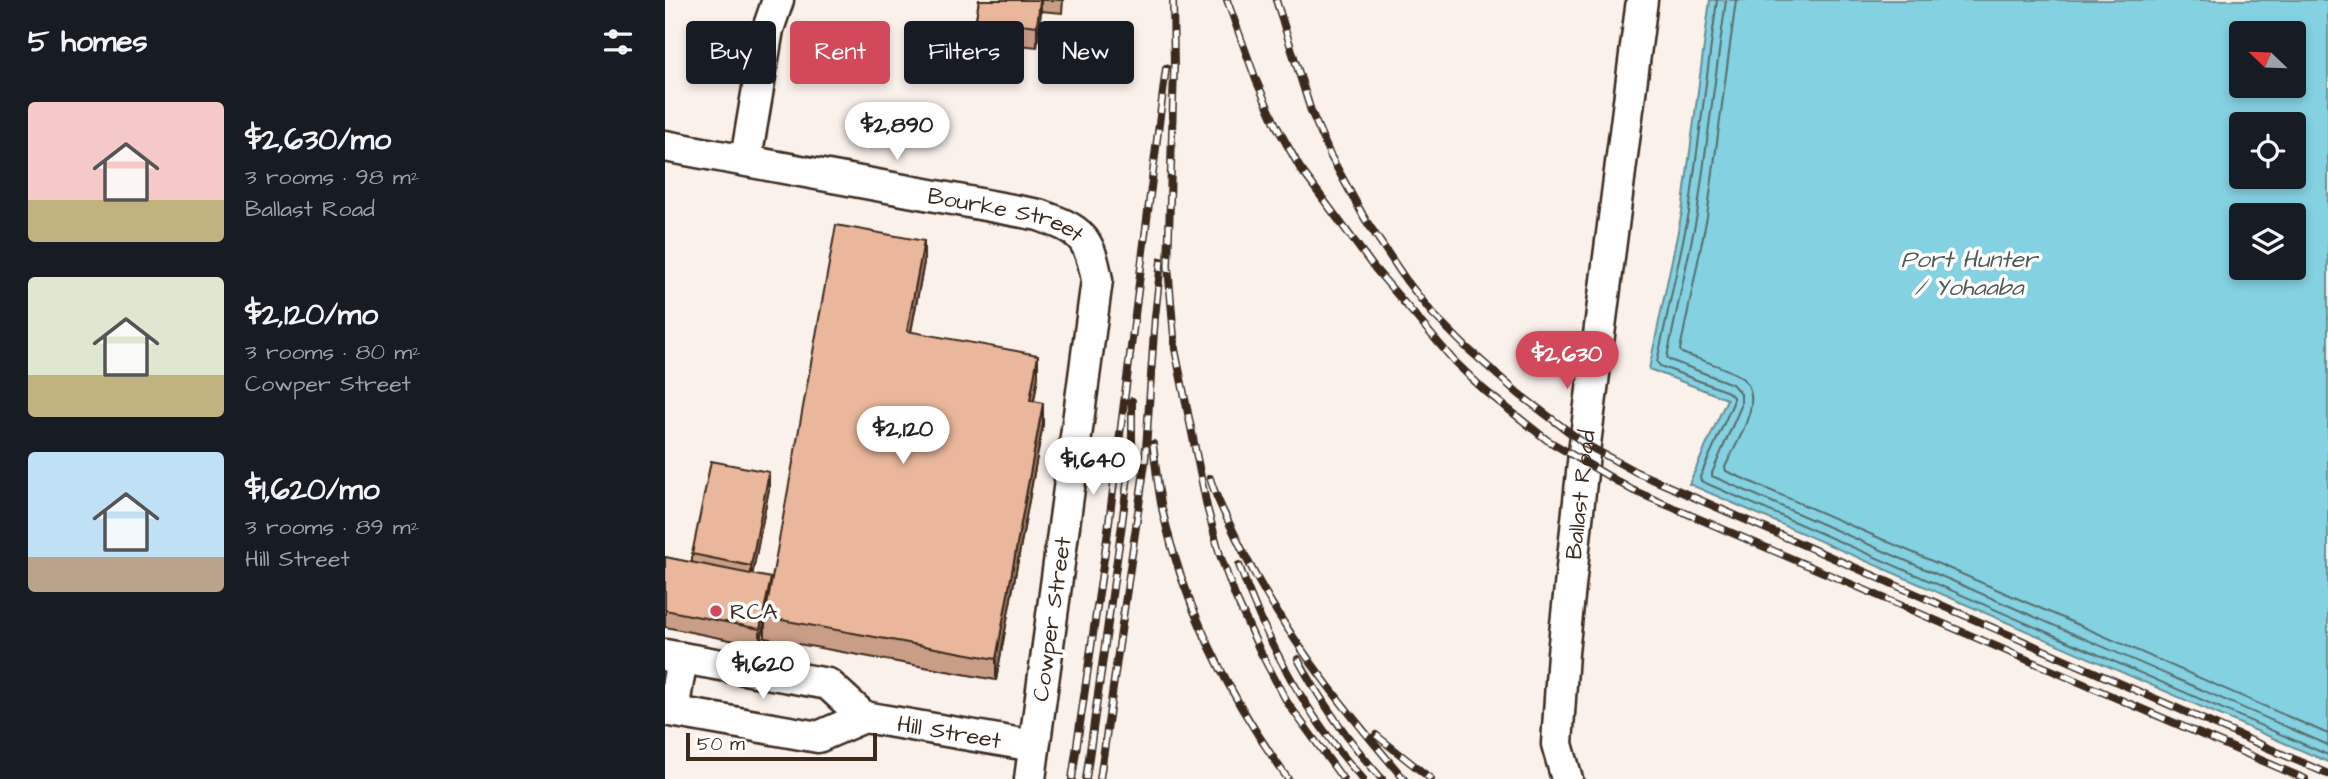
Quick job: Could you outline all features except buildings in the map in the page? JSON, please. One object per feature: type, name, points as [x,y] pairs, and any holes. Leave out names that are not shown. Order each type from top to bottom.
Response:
[{"type":"street","points":[[746,159],[768,29],[778,0]]},
{"type":"street","name":"Ballast Road","points":[[1567,779],[1557,744],[1563,653],[1585,444],[1642,0]]},
{"type":"street","name":"Bourke Street","points":[[665,146],[1039,215],[1070,226],[1091,251]]},
{"type":"street","name":"Cowper Street","points":[[1030,779],[1097,280],[1091,251]]},
{"type":"street","points":[[669,710],[674,657]]},
{"type":"street","name":"Hill Street","points":[[674,657],[828,684],[864,717],[1034,746]]},
{"type":"street","name":"Hill Street","points":[[669,710],[818,737],[864,717]]},
{"type":"water","name":"Port Hunter / Yohaaba","points":[[1710,0],[2328,0],[2328,762],[1689,484],[1727,399],[1649,369],[1682,212]]},
{"type":"railway","points":[[1173,0],[1174,68],[1168,266],[1175,349],[1207,507],[1235,596],[1261,653],[1287,702],[1343,779]]},
{"type":"railway","points":[[1227,0],[1256,80],[1276,125],[1300,168],[1372,265],[1454,361],[1483,389],[1547,440],[1632,490],[2305,779]]},
{"type":"railway","points":[[1276,0],[1311,111],[1330,155],[1365,219],[1406,280],[1432,313],[1467,348],[1519,394],[1585,444],[1636,472],[2328,774]]},
{"type":"railway","points":[[1072,779],[1107,538],[1166,68]]},
{"type":"railway","points":[[1100,779],[1145,463],[1161,261]]},
{"type":"railway","points":[[1086,779],[1132,443],[1132,401]]},
{"type":"railway","points":[[1153,444],[1158,488],[1172,549],[1197,619],[1229,685],[1288,779]]},
{"type":"railway","points":[[1210,478],[1222,508],[1271,602],[1312,664],[1404,779]]},
{"type":"railway","points":[[1239,565],[1262,622],[1290,678],[1324,731],[1363,779]]},
{"type":"railway","points":[[1298,659],[1337,722],[1382,779]]},
{"type":"railway","points":[[1376,735],[1431,779]]},
{"type":"place","name":"RCA","points":[[716,611]]}]
